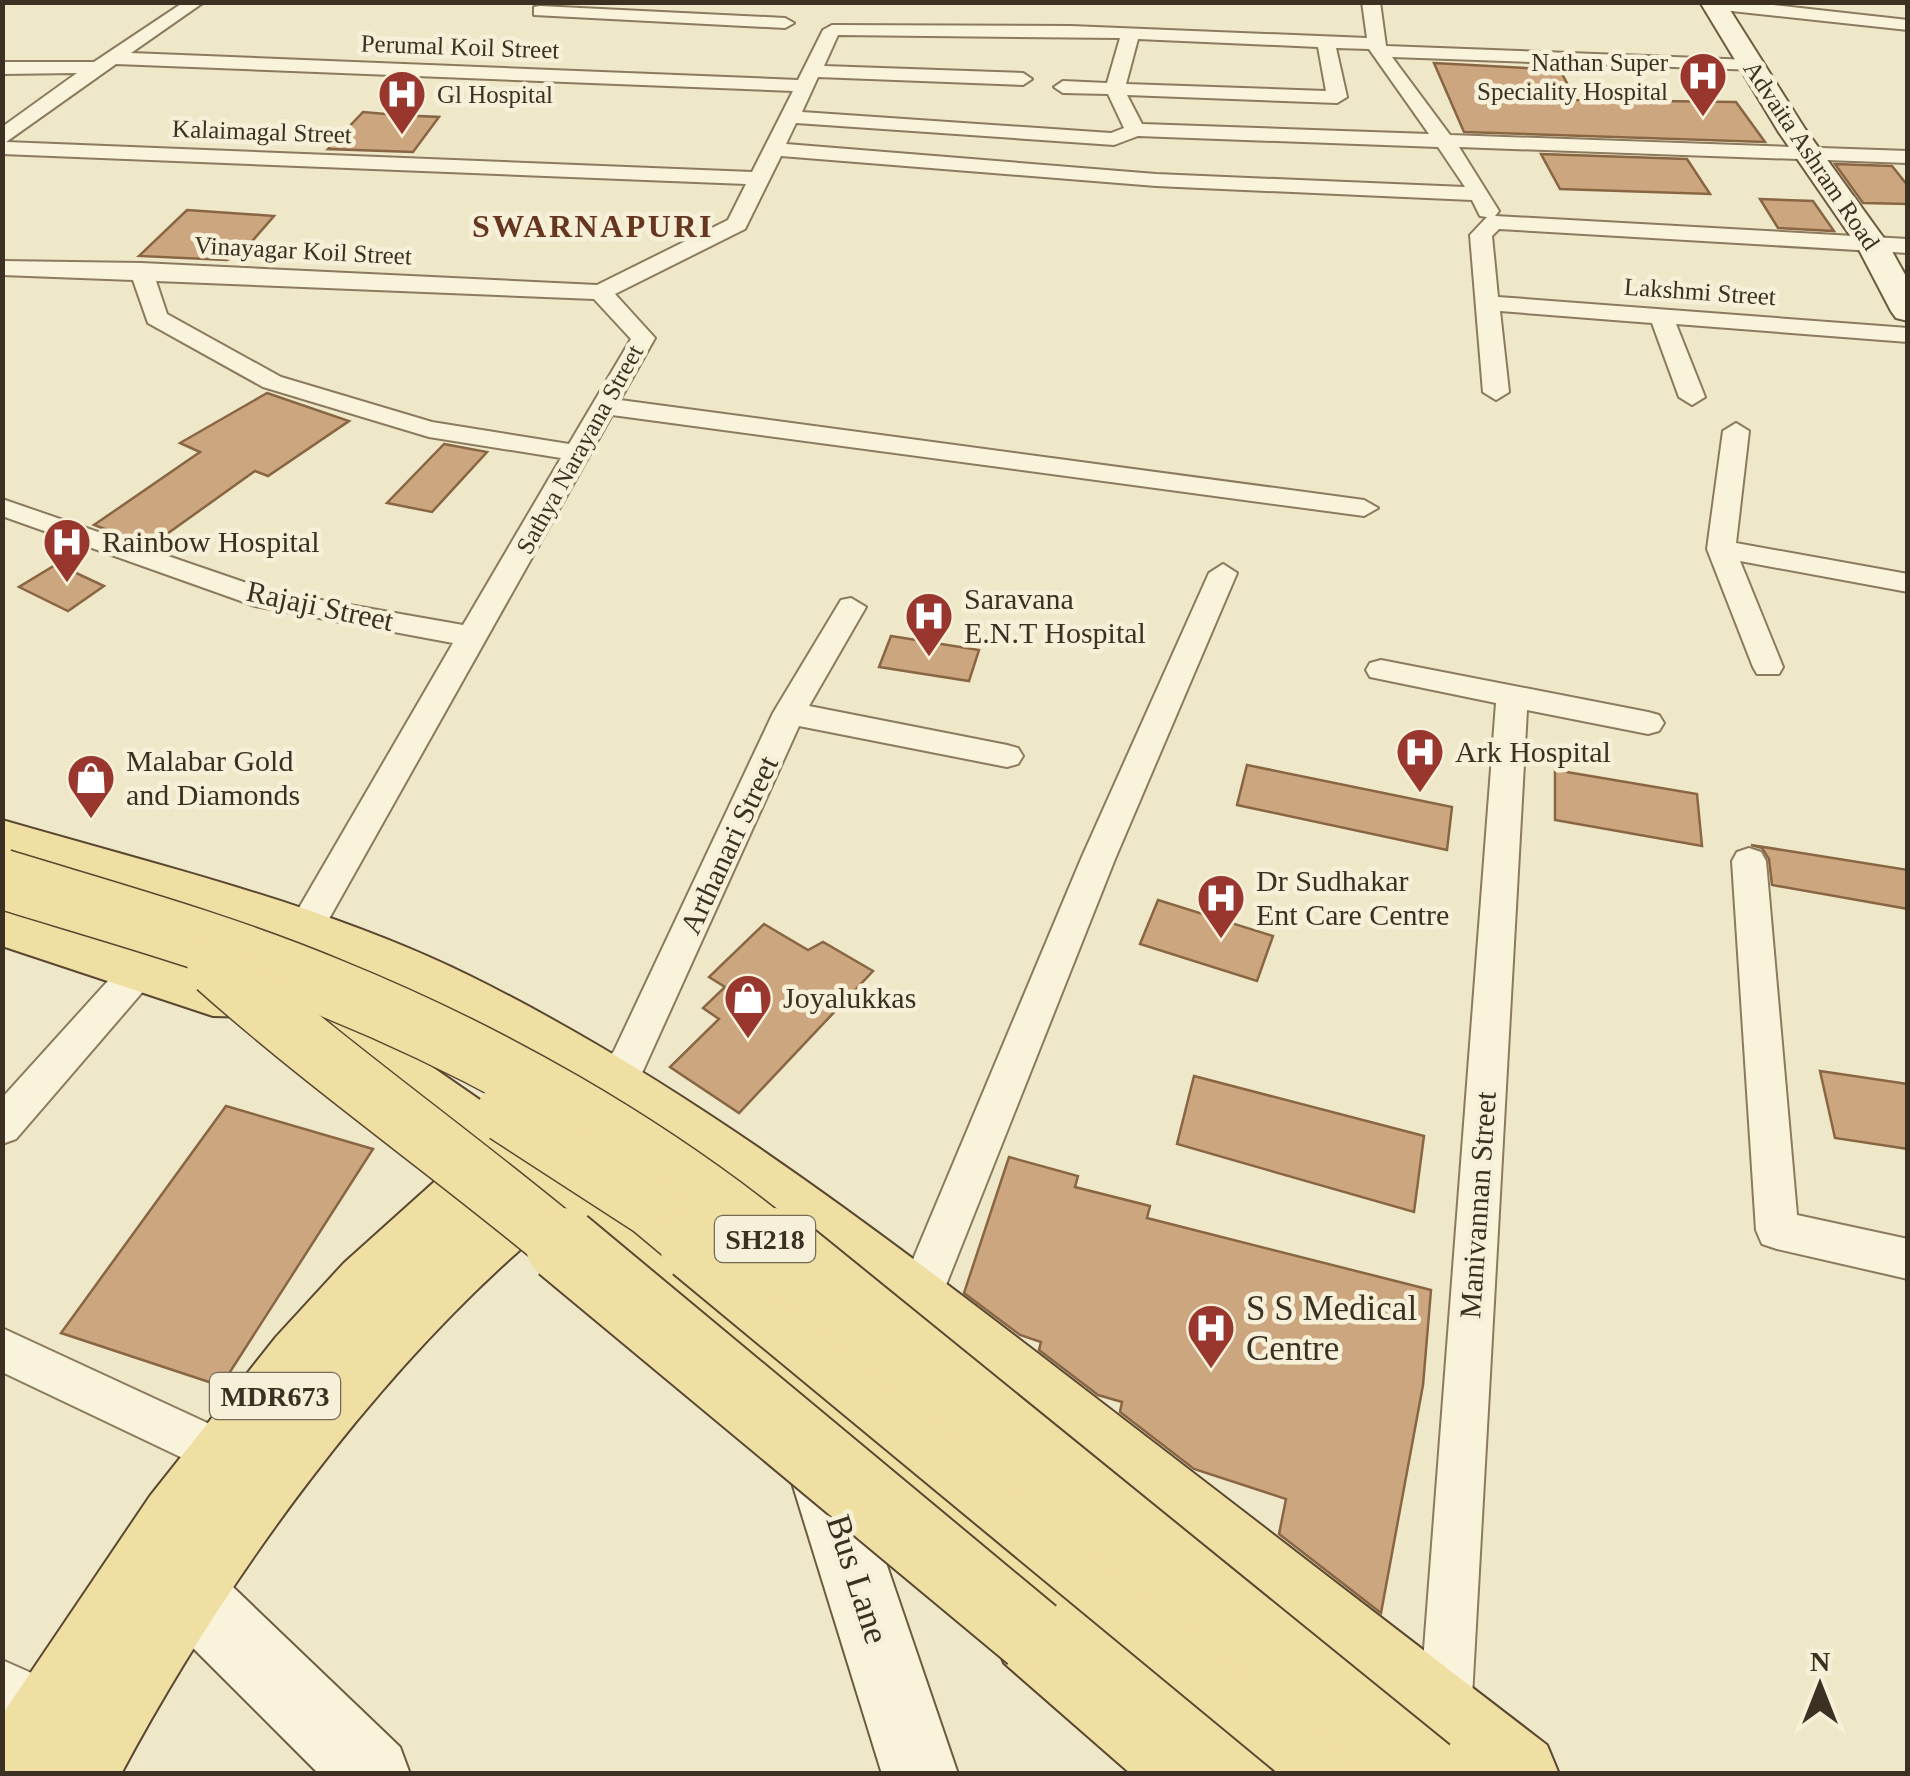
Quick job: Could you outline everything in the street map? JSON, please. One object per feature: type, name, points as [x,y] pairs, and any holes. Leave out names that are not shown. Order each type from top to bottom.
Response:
[{"type":"main road","points":[[2,840],[302,932],[446,991],[632,1098],[918,1300],[1435,1745],[1518,1774]]},
{"type":"main road","name":"SH218","points":[[2,879],[256,959],[334,989],[530,1084],[656,1158],[1435,1745]]},
{"type":"main road","points":[[2,904],[217,967],[323,1009],[506,1113],[651,1208],[1336,1774]]},
{"type":"main road","points":[[2,924],[214,992],[267,994],[310,1014],[530,1171],[1272,1774]]},
{"type":"main road","points":[[217,967],[282,1025],[463,1162],[1195,1774]]},
{"type":"main road","name":"MDR673","points":[[164,1578],[226,1455],[381,1274],[466,1190],[530,1171],[632,1098]]},
{"type":"main road","points":[[13,1774],[57,1726],[164,1578],[254,1494],[408,1312],[453,1266],[530,1171]]},
{"type":"street","points":[[2,137],[196,2]]},
{"type":"street","points":[[674,18],[688,2]]},
{"type":"street","points":[[1371,2],[1377,48],[1443,139],[1493,222]]},
{"type":"street","points":[[1712,3],[1908,25]]},
{"type":"street","name":"Advaita Ashram Road","points":[[1712,3],[1806,151],[1871,242],[1908,310]]},
{"type":"street","points":[[540,10],[785,23]]},
{"type":"street","points":[[601,292],[737,224],[832,30],[1073,24],[1130,34],[1751,66]]},
{"type":"street","points":[[1130,34],[1114,89],[1135,130]]},
{"type":"street","points":[[1063,88],[1337,96],[1326,42]]},
{"type":"street","name":"Perumal Koil Street","points":[[2,68],[108,62],[1023,79]]},
{"type":"street","points":[[789,117],[1087,139],[1114,139],[1135,130],[1908,157]]},
{"type":"street","name":"Kalaimagal Street","points":[[2,148],[759,178]]},
{"type":"street","points":[[774,149],[1156,180],[1479,194]]},
{"type":"street","points":[[1493,222],[1908,246]]},
{"type":"street","points":[[1493,222],[1482,235],[1496,392]]},
{"type":"street","name":"Vinayagar Koil Street","points":[[2,268],[141,270],[601,292]]},
{"type":"street","points":[[141,270],[156,318],[272,382],[430,429],[578,453]]},
{"type":"street","name":"Sathya Narayana Street","points":[[302,932],[644,338],[601,292]]},
{"type":"street","name":"Lakshmi Street","points":[[1488,303],[1908,334]]},
{"type":"street","points":[[1660,316],[1692,397]]},
{"type":"street","points":[[605,406],[1364,508]]},
{"type":"street","points":[[1736,432],[1720,549],[1768,667]]},
{"type":"street","name":"Rajaji Street","points":[[2,508],[264,599],[469,636]]},
{"type":"street","points":[[1720,549],[1908,583]]},
{"type":"street","points":[[918,1300],[1098,859],[1224,573]]},
{"type":"street","name":"Arthanari Street","points":[[632,1098],[628,1062],[790,713],[850,607]]},
{"type":"street","points":[[1381,670],[1648,722]]},
{"type":"street","name":"Manivannan Street","points":[[1435,1745],[1512,694]]},
{"type":"street","points":[[790,713],[1007,756]]},
{"type":"street","points":[[1748,861],[1777,1230],[1908,1259]]},
{"type":"street","points":[[2,1127],[139,971]]},
{"type":"street","points":[[2,1349],[226,1455]]},
{"type":"street","name":"Bus Lane","points":[[793,1386],[920,1774]]},
{"type":"street","points":[[164,1578],[374,1774]]},
{"type":"building","points":[[1434,63],[1560,70],[1576,100],[1736,102],[1765,142],[1464,132]]},
{"type":"building","points":[[363,112],[439,117],[413,152],[328,149]]},
{"type":"building","points":[[1541,154],[1687,159],[1710,194],[1560,189]]},
{"type":"building","points":[[1835,164],[1892,166],[1908,186],[1908,204],[1863,203]]},
{"type":"building","points":[[1760,199],[1813,201],[1834,231],[1778,228]]},
{"type":"building","points":[[187,210],[274,216],[241,254],[227,260],[139,256]]},
{"type":"building","points":[[267,393],[349,421],[268,476],[255,471],[150,546],[94,525],[200,452],[180,443]]},
{"type":"building","points":[[444,444],[487,452],[432,512],[387,503]]},
{"type":"building","points":[[57,564],[104,586],[68,611],[19,587]]},
{"type":"building","points":[[891,636],[979,650],[969,681],[879,667]]},
{"type":"building","points":[[1247,765],[1452,807],[1447,850],[1237,805]]},
{"type":"building","points":[[1555,770],[1697,794],[1702,846],[1555,820]]},
{"type":"building","points":[[1751,845],[1908,870],[1908,909],[1772,885],[1769,859],[1762,848]]},
{"type":"building","points":[[1158,900],[1273,936],[1257,981],[1140,944]]},
{"type":"building","points":[[764,924],[808,950],[823,942],[873,971],[739,1113],[670,1067],[719,1019],[703,1008],[725,987],[709,977]]},
{"type":"building","points":[[1820,1071],[1908,1084],[1908,1149],[1835,1138]]},
{"type":"building","points":[[1194,1076],[1424,1136],[1414,1212],[1177,1144]]},
{"type":"building","points":[[226,1106],[373,1149],[221,1386],[61,1333]]},
{"type":"building","points":[[1009,1157],[1078,1176],[1075,1187],[1150,1206],[1147,1218],[1431,1290],[1423,1385],[1381,1613],[1279,1534],[1286,1499],[1194,1469],[1120,1412],[1122,1402],[1098,1395],[1039,1350],[1041,1342],[1020,1335],[964,1293]]},
{"type":"place","name":"Nathan Super Speciality Hospital","points":[[1703,118]]},
{"type":"place","name":"Gl Hospital","points":[[402,136]]},
{"type":"place","name":"Rainbow Hospital","points":[[67,584]]},
{"type":"place","name":"Saravana E.N.T Hospital","points":[[929,658]]},
{"type":"place","name":"Ark Hospital","points":[[1420,794]]},
{"type":"place","name":"Malabar Gold and Diamonds","points":[[91,820]]},
{"type":"place","name":"Dr Sudhakar Ent Care Centre","points":[[1221,940]]},
{"type":"place","name":"Joyalukkas","points":[[748,1040]]},
{"type":"place","name":"S S Medical Centre","points":[[1211,1370]]},
{"type":"district","name":"SWARNAPURI","points":[[593,226]]}]
